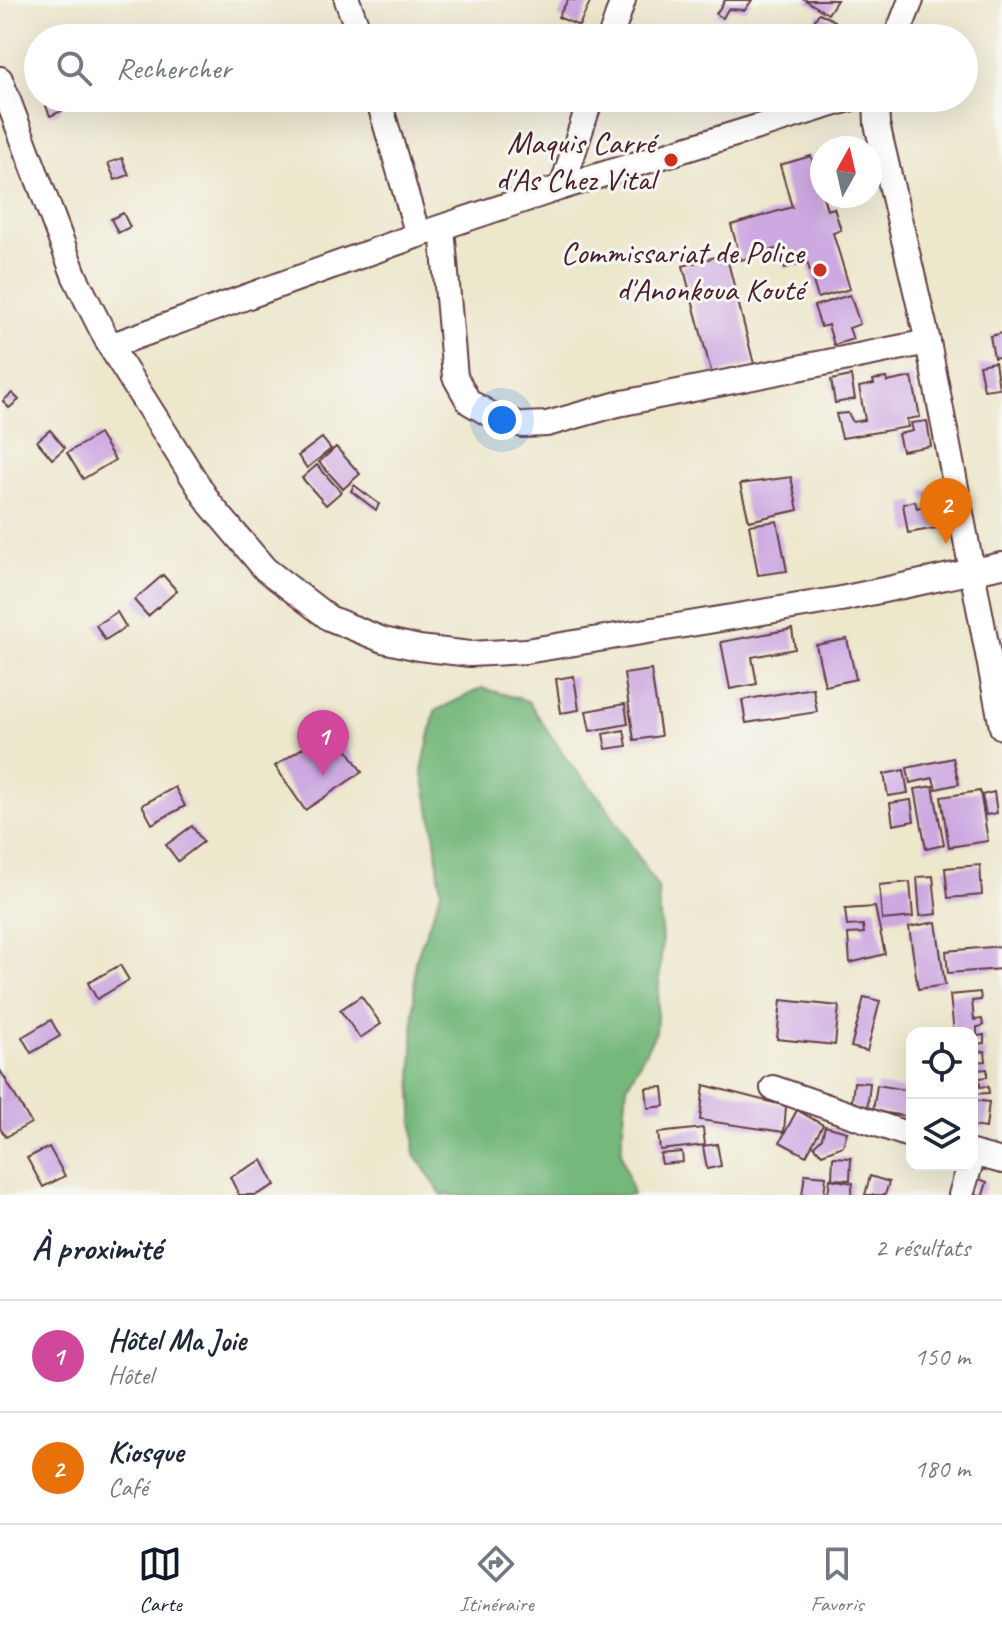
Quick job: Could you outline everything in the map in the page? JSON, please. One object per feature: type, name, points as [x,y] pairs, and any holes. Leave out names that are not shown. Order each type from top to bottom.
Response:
[{"type":"street","points":[[347,0],[356,24]]},
{"type":"street","points":[[615,24],[623,0]]},
{"type":"street","points":[[902,24],[911,0]]},
{"type":"street","points":[[1,84],[75,277],[110,346],[210,504],[265,569],[329,618],[383,640],[419,648],[470,654],[526,651],[841,599],[1002,565]]},
{"type":"street","points":[[382,112],[418,235]]},
{"type":"street","points":[[562,187],[586,112]]},
{"type":"street","points":[[110,346],[418,235],[806,112]]},
{"type":"street","points":[[877,112],[928,342],[1002,727]]},
{"type":"street","points":[[442,228],[455,377],[469,402],[495,417],[523,425],[547,424],[618,404],[928,342]]},
{"type":"street","points":[[773,1088],[906,1134]]},
{"type":"street","points":[[978,1158],[1002,1161]]},
{"type":"street","points":[[961,1195],[968,1171]]},
{"type":"green space","points":[[482,688],[528,701],[568,761],[605,804],[658,888],[662,942],[656,1032],[627,1086],[621,1152],[633,1195],[442,1195],[415,1155],[412,1089],[415,962],[441,892],[434,830],[422,770],[435,711]]},
{"type":"building","points":[[568,0],[591,0],[580,24],[558,17]]},
{"type":"building","points":[[725,0],[752,0],[745,10],[728,9],[723,18],[716,14]]},
{"type":"building","points":[[805,0],[837,0],[828,14]]},
{"type":"building","points":[[819,13],[835,21],[833,24],[812,24]]},
{"type":"building","points":[[810,156],[810,208],[834,208],[841,230],[833,233],[850,289],[818,298],[807,261],[785,268],[779,248],[741,260],[731,225],[792,207],[780,165]]},
{"type":"building","points":[[122,158],[129,175],[115,180],[108,163]]},
{"type":"building","points":[[123,213],[130,227],[118,233],[111,219]]},
{"type":"building","points":[[726,254],[754,364],[712,375],[683,266]]},
{"type":"building","points":[[850,295],[860,324],[849,328],[853,339],[834,345],[828,325],[821,327],[814,306]]},
{"type":"building","points":[[1002,333],[1002,356],[994,358],[990,336]]},
{"type":"building","points":[[995,362],[999,388],[984,390],[979,365]]},
{"type":"building","points":[[851,376],[855,399],[835,403],[831,380]]},
{"type":"building","points":[[912,377],[920,417],[907,419],[908,427],[842,438],[836,414],[848,413],[853,422],[865,420],[859,387],[874,384],[873,380],[886,378],[887,382]]},
{"type":"building","points":[[12,393],[19,400],[9,408],[3,401]]},
{"type":"building","points":[[927,421],[931,446],[902,451],[898,434],[913,431],[911,423]]},
{"type":"building","points":[[50,430],[65,448],[52,459],[37,441]]},
{"type":"building","points":[[99,434],[115,460],[83,479],[67,453]]},
{"type":"building","points":[[322,438],[331,449],[307,468],[298,456]]},
{"type":"building","points":[[336,447],[360,474],[343,489],[319,462]]},
{"type":"building","points":[[317,465],[341,492],[326,505],[302,478]]},
{"type":"building","points":[[791,477],[798,510],[749,521],[740,484]]},
{"type":"building","points":[[354,485],[379,504],[376,510],[351,491]]},
{"type":"building","points":[[938,488],[940,497],[924,500],[922,491]]},
{"type":"building","points":[[915,501],[917,508],[943,501],[948,526],[908,533],[903,504]]},
{"type":"building","points":[[777,521],[787,571],[758,575],[749,525]]},
{"type":"building","points":[[163,575],[177,591],[148,616],[134,600]]},
{"type":"building","points":[[117,612],[126,627],[105,640],[96,625]]},
{"type":"building","points":[[792,629],[795,649],[752,657],[757,684],[730,689],[721,642]]},
{"type":"building","points":[[847,639],[856,679],[825,686],[816,645]]},
{"type":"building","points":[[651,670],[661,736],[634,740],[624,674]]},
{"type":"building","points":[[574,676],[579,710],[561,713],[556,679]]},
{"type":"building","points":[[813,688],[817,712],[746,723],[742,700]]},
{"type":"building","points":[[625,704],[628,724],[590,731],[586,711]]},
{"type":"building","points":[[333,728],[362,772],[305,810],[275,766]]},
{"type":"building","points":[[624,730],[627,746],[606,749],[603,734]]},
{"type":"building","points":[[953,758],[959,784],[936,789],[933,778],[910,783],[907,768]]},
{"type":"building","points":[[904,770],[908,793],[888,796],[884,774]]},
{"type":"building","points":[[933,786],[944,845],[926,849],[915,789]]},
{"type":"building","points":[[175,787],[185,806],[152,824],[142,805]]},
{"type":"building","points":[[980,791],[988,841],[949,847],[941,797]]},
{"type":"building","points":[[994,792],[997,813],[986,815],[982,795]]},
{"type":"building","points":[[911,800],[914,821],[893,825],[890,803]]},
{"type":"building","points":[[192,826],[203,842],[178,861],[166,845]]},
{"type":"building","points":[[980,865],[982,895],[948,898],[945,868]]},
{"type":"building","points":[[933,876],[937,914],[920,916],[917,877]]},
{"type":"building","points":[[910,882],[913,917],[882,920],[879,885]]},
{"type":"building","points":[[875,907],[885,954],[850,963],[848,934],[864,933],[863,925],[847,926],[845,909]]},
{"type":"building","points":[[936,922],[945,985],[918,989],[909,927]]},
{"type":"building","points":[[1002,946],[1002,969],[948,973],[946,951]]},
{"type":"building","points":[[120,965],[129,980],[97,999],[88,983]]},
{"type":"building","points":[[980,992],[981,1000],[972,1001],[974,1020],[982,1019],[983,1026],[953,1027],[950,995]]},
{"type":"building","points":[[361,996],[381,1024],[360,1038],[340,1010]]},
{"type":"building","points":[[864,997],[880,1001],[867,1051],[851,1047]]},
{"type":"building","points":[[781,1000],[839,1006],[835,1045],[777,1039]]},
{"type":"building","points":[[51,1020],[60,1036],[31,1053],[22,1037]]},
{"type":"building","points":[[984,1035],[984,1043],[978,1044],[978,1036]]},
{"type":"building","points":[[985,1051],[986,1061],[978,1062],[978,1052]]},
{"type":"building","points":[[987,1069],[987,1077],[979,1078],[980,1087],[988,1086],[989,1093],[978,1094],[978,1070]]},
{"type":"building","points":[[0,1070],[31,1123],[6,1137],[0,1128]]},
{"type":"building","points":[[854,1082],[870,1083],[867,1111],[851,1109]]},
{"type":"building","points":[[704,1085],[786,1106],[784,1132],[700,1120]]},
{"type":"building","points":[[877,1085],[906,1090],[906,1116],[873,1111]]},
{"type":"building","points":[[663,1087],[665,1106],[648,1108],[646,1088]]},
{"type":"building","points":[[978,1101],[989,1102],[986,1128],[978,1127]]},
{"type":"building","points":[[797,1110],[823,1125],[806,1156],[780,1142]]},
{"type":"building","points":[[825,1126],[847,1132],[843,1146],[822,1154],[814,1146],[822,1138]]},
{"type":"building","points":[[703,1128],[705,1145],[660,1150],[658,1133]]},
{"type":"building","points":[[717,1144],[721,1166],[707,1169],[703,1146]]},
{"type":"building","points":[[49,1147],[65,1176],[43,1187],[27,1158]]},
{"type":"building","points":[[682,1152],[683,1162],[662,1164],[660,1154]]},
{"type":"building","points":[[833,1157],[851,1158],[850,1180],[832,1179]]},
{"type":"building","points":[[262,1160],[275,1185],[256,1195],[239,1195],[230,1177]]},
{"type":"building","points":[[805,1174],[826,1176],[824,1195],[802,1195]]},
{"type":"building","points":[[870,1176],[889,1182],[885,1195],[865,1195]]},
{"type":"building","points":[[977,1178],[987,1182],[983,1195],[971,1195]]},
{"type":"building","points":[[830,1179],[853,1183],[851,1195],[828,1195]]},
{"type":"place","name":"Maquis Carré d'As Chez Vital","points":[[671,160]]},
{"type":"place","name":"Commissariat de Police d'Anonkoua Kouté","points":[[820,270]]},
{"type":"place","name":"Kiosque","points":[[946,544]]},
{"type":"place","name":"Hôtel Ma Joie","points":[[323,776]]}]
